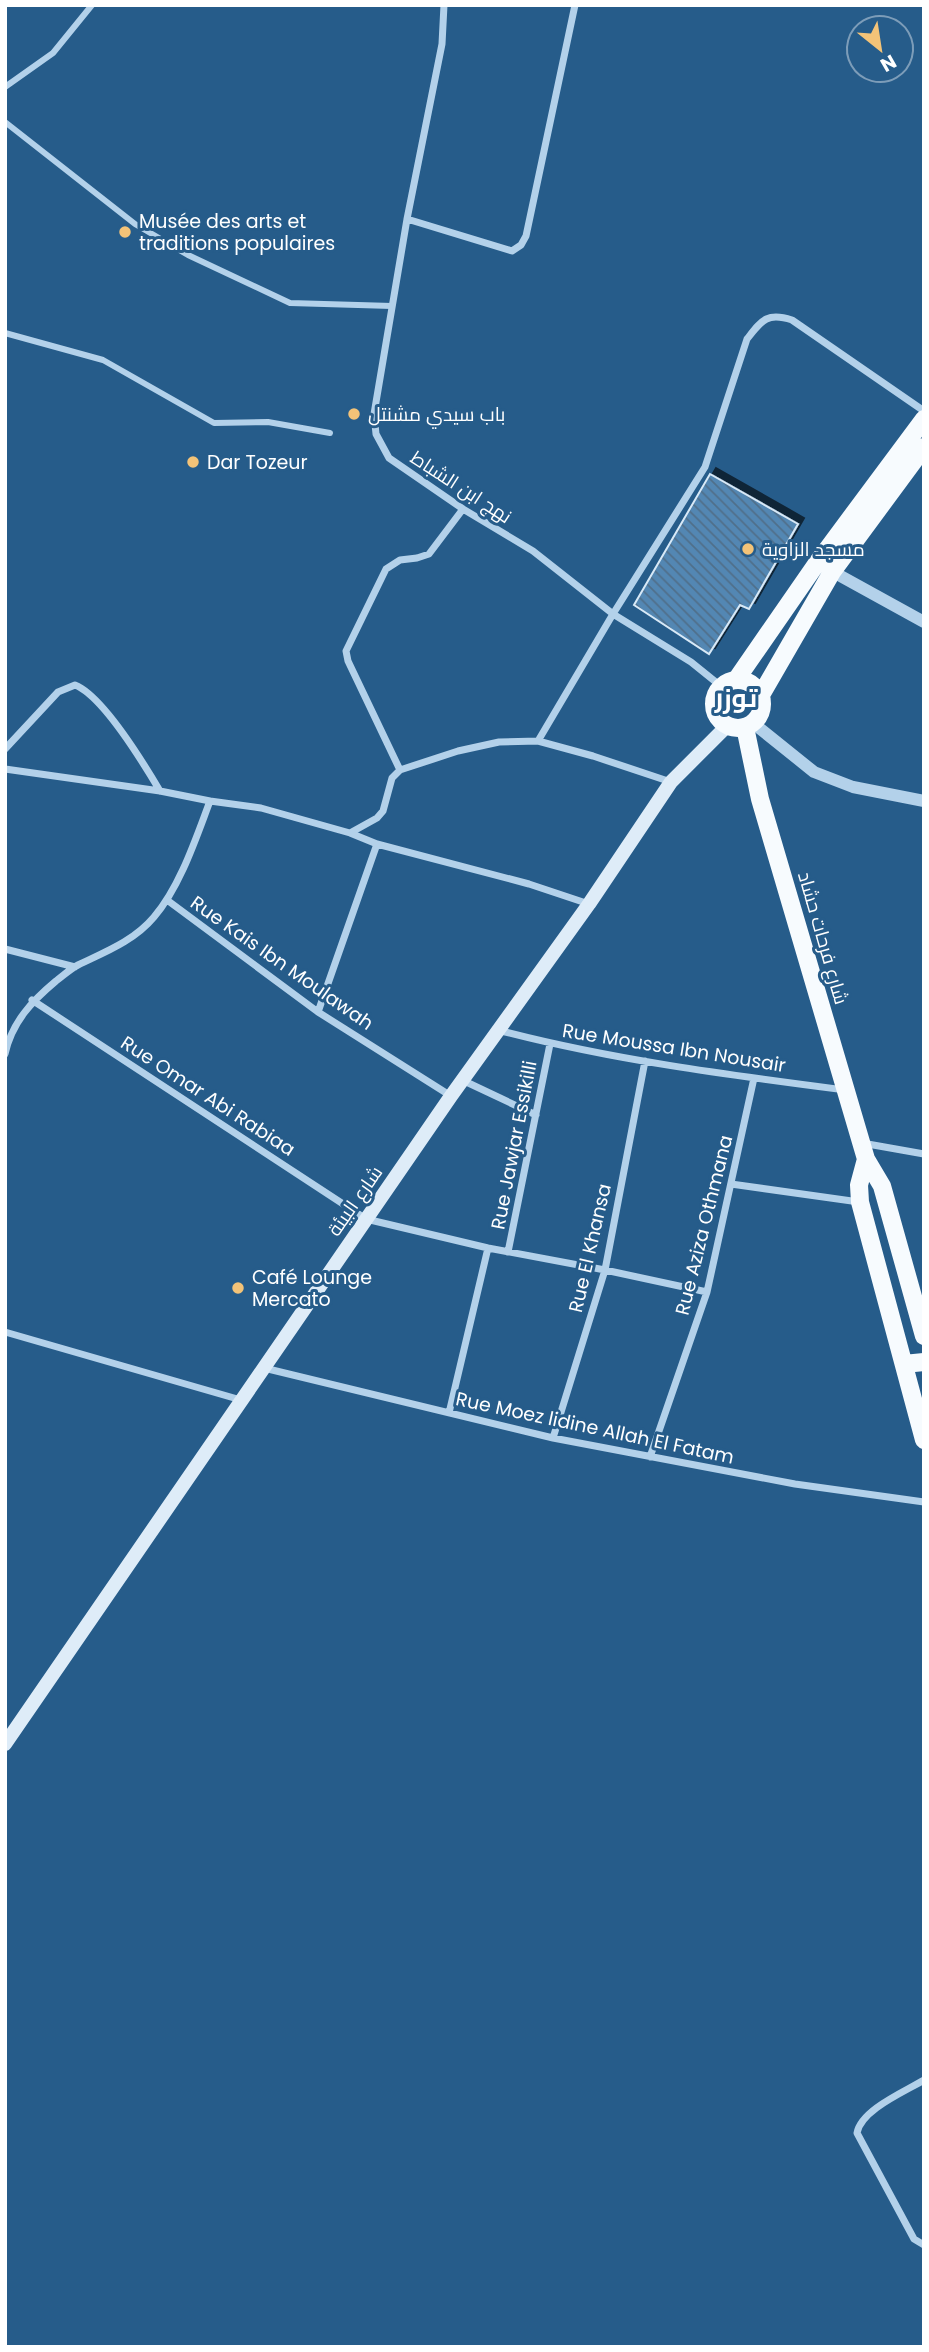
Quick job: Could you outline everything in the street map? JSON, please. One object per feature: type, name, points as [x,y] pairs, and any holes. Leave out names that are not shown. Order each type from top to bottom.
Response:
[{"type":"main road","points":[[924,419],[825,568],[761,695],[761,710],[749,725],[737,728],[727,726],[717,715],[715,700],[825,568],[924,447]]},
{"type":"main road","points":[[729,683],[751,684],[761,695]]},
{"type":"main road","name":"شارع فرحات حشاد","points":[[749,725],[760,799],[864,1151],[882,1186],[924,1336]]},
{"type":"main road","name":"شارع البيئة","points":[[5,1744],[462,1080],[589,904],[671,782],[727,726]]},
{"type":"main road","name":"شارع فرحات حشاد","points":[[864,1151],[859,1185],[860,1202],[924,1440]]},
{"type":"main road","points":[[904,1364],[924,1362]]},
{"type":"street","points":[[5,87],[53,53],[92,5]]},
{"type":"street","name":"نهج ابن الشباط","points":[[444,5],[442,44],[407,219],[374,414],[376,433],[389,458],[463,509],[533,551],[613,614],[729,683]]},
{"type":"street","points":[[407,219],[512,251],[521,245],[526,236],[575,5]]},
{"type":"street","points":[[5,122],[135,224],[188,255],[290,303],[392,306]]},
{"type":"street","points":[[538,741],[705,467],[747,339],[760,322],[780,316],[792,320],[924,411]]},
{"type":"street","points":[[5,334],[103,360],[214,423],[268,422],[330,433]]},
{"type":"street","points":[[400,771],[348,661],[346,651],[386,569],[400,560],[429,554],[463,509]]},
{"type":"street","points":[[825,568],[924,622]]},
{"type":"street","points":[[5,749],[58,692],[75,685],[92,697],[136,749],[160,791]]},
{"type":"street","points":[[749,725],[814,772],[853,787],[924,801]]},
{"type":"street","points":[[350,833],[377,818],[383,811],[392,778],[400,771],[439,757],[499,742],[538,741],[671,782]]},
{"type":"street","points":[[5,769],[261,808],[350,833],[377,844],[529,884],[589,904]]},
{"type":"street","points":[[5,1051],[10,1037],[32,1000],[75,967],[105,954],[131,937],[153,918],[167,900],[210,801]]},
{"type":"street","points":[[318,1012],[377,844]]},
{"type":"street","name":"Rue Kais Ibn Moulawah","points":[[167,900],[318,1012],[451,1096]]},
{"type":"street","points":[[5,948],[75,967]]},
{"type":"street","name":"Rue Omar Abi Rabiaa","points":[[32,1000],[366,1219],[488,1248],[707,1292]]},
{"type":"street","name":"Rue Moussa Ibn Nousair","points":[[498,1030],[550,1044],[645,1061],[846,1090]]},
{"type":"street","name":"Rue Jawjar Essikilli","points":[[508,1252],[550,1044]]},
{"type":"street","name":"Rue El Khansa","points":[[553,1438],[605,1270],[645,1061]]},
{"type":"street","name":"Rue Aziza Othmana","points":[[650,1457],[707,1292],[754,1078]]},
{"type":"street","points":[[462,1080],[536,1115]]},
{"type":"street","points":[[864,1151],[924,1154]]},
{"type":"street","points":[[731,1184],[860,1202]]},
{"type":"street","name":"Rue Jawjar Essikilli","points":[[449,1413],[488,1248]]},
{"type":"street","points":[[5,1332],[242,1400]]},
{"type":"street","name":"Rue Moez lidine Allah El Fatam","points":[[264,1368],[553,1438],[795,1484],[924,1502]]},
{"type":"street","points":[[924,2080],[866,2115],[858,2125],[857,2133],[914,2239],[924,2245]]},
{"type":"building","points":[[710,474],[798,524],[749,609],[740,605],[709,654],[634,605]]},
{"type":"place","name":"Musée des arts et traditions populaires","points":[[125,232]]},
{"type":"place","name":"باب سيدي مشنتل","points":[[354,414]]},
{"type":"place","name":"Dar Tozeur","points":[[193,462]]},
{"type":"place","name":"مسجد الزاوية","points":[[748,549]]},
{"type":"place","name":"Café Lounge Mercato","points":[[238,1288]]},
{"type":"district","name":"توزر","points":[[736,698]]}]
